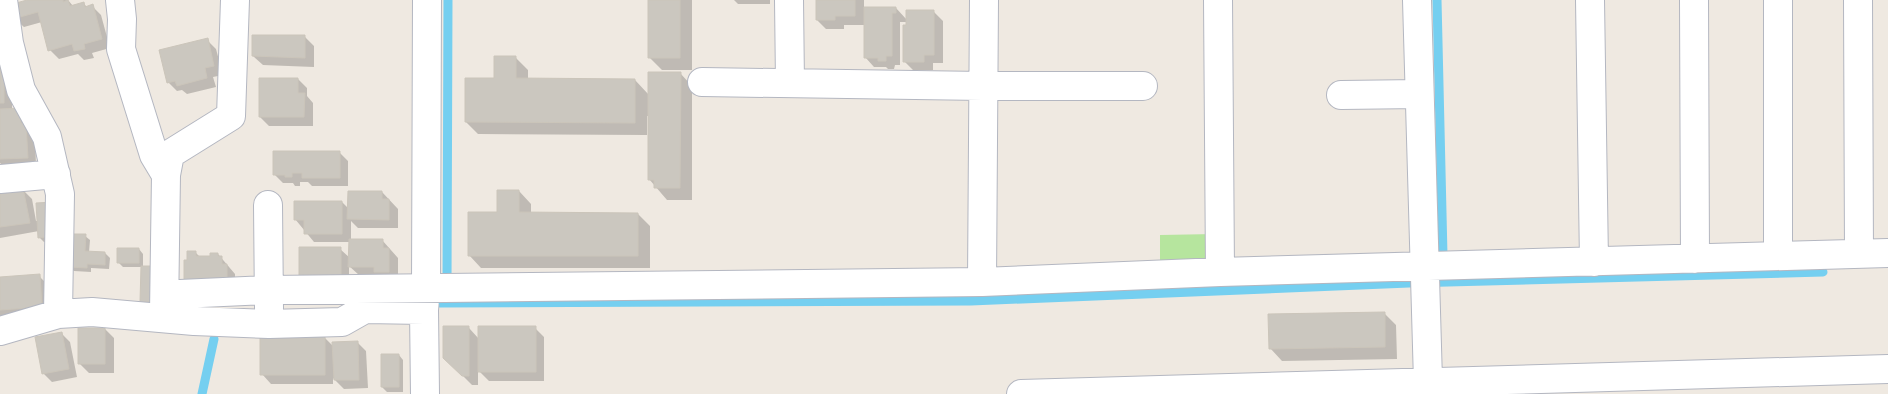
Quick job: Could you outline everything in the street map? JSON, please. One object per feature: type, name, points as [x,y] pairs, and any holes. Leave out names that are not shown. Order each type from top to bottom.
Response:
[{"type":"street","points":[[3,0],[9,43],[21,90],[46,137],[60,194],[58,314]]},
{"type":"street","points":[[120,0],[122,18],[121,49],[154,155],[166,176]]},
{"type":"street","points":[[164,308],[166,176],[170,154],[231,116],[235,0]]},
{"type":"street","points":[[425,394],[436,294],[427,0]]},
{"type":"street","points":[[789,0],[790,83]]},
{"type":"street","points":[[982,282],[984,0]]},
{"type":"street","points":[[1218,0],[1220,272]]},
{"type":"street","points":[[1417,0],[1428,381]]},
{"type":"street","points":[[1590,0],[1594,262]]},
{"type":"street","points":[[1694,0],[1695,259]]},
{"type":"street","points":[[1778,0],[1778,256]]},
{"type":"street","points":[[1858,0],[1859,254]]},
{"type":"street","points":[[702,82],[1143,86]]},
{"type":"street","points":[[1341,95],[1419,94]]},
{"type":"street","points":[[0,179],[56,174]]},
{"type":"street","points":[[268,205],[269,324]]},
{"type":"street","points":[[164,308],[180,294],[269,290],[436,294],[982,282],[1220,272],[1425,280],[1594,262],[1888,253]]},
{"type":"street","points":[[0,331],[58,314],[164,308],[269,324],[342,322],[365,309],[436,294]]},
{"type":"street","points":[[1021,394],[1428,381],[1707,384],[1888,369]]},
{"type":"green space","points":[[1215,234],[1215,256],[1200,267],[1160,267],[1160,235]]},
{"type":"building","points":[[27,0],[63,0],[63,2],[68,0],[70,6],[84,2],[85,7],[93,4],[102,39],[84,44],[85,49],[74,51],[72,44],[48,51],[38,12],[13,19],[9,5]]},
{"type":"building","points":[[648,0],[680,0],[680,58],[648,58]]},
{"type":"building","points":[[816,0],[855,0],[855,16],[835,16],[835,20],[816,20]]},
{"type":"building","points":[[864,7],[896,7],[896,13],[892,13],[892,56],[886,56],[886,61],[878,61],[878,58],[864,58]]},
{"type":"building","points":[[906,10],[934,10],[934,55],[924,55],[924,62],[903,62],[903,25],[906,25]]},
{"type":"building","points":[[252,35],[305,35],[305,58],[252,56]]},
{"type":"building","points":[[208,38],[214,66],[205,68],[207,78],[177,86],[175,81],[167,83],[159,50]]},
{"type":"building","points":[[0,55],[4,55],[4,103],[0,103]]},
{"type":"building","points":[[494,56],[516,56],[516,78],[635,79],[635,123],[465,122],[465,78],[494,78]]},
{"type":"building","points":[[648,72],[681,72],[680,188],[654,188],[654,180],[648,180]]},
{"type":"building","points":[[259,78],[298,78],[298,93],[305,93],[304,117],[259,117]]},
{"type":"building","points":[[20,108],[21,123],[26,123],[28,158],[0,159],[0,109]]},
{"type":"building","points":[[273,151],[340,151],[340,178],[302,178],[302,173],[292,173],[292,177],[273,175]]},
{"type":"building","points":[[23,188],[30,223],[0,227],[0,192]]},
{"type":"building","points":[[497,190],[519,190],[519,212],[638,213],[638,256],[468,256],[468,212],[497,212]]},
{"type":"building","points":[[348,191],[382,191],[382,199],[389,199],[389,220],[347,219]]},
{"type":"building","points":[[294,201],[342,201],[342,234],[304,234],[304,220],[294,220]]},
{"type":"building","points":[[54,202],[54,236],[38,238],[36,203]]},
{"type":"building","points":[[70,234],[86,234],[85,251],[105,252],[105,265],[87,264],[87,268],[68,267]]},
{"type":"building","points":[[349,239],[383,239],[383,248],[389,248],[389,272],[374,272],[374,267],[348,267]]},
{"type":"building","points":[[299,247],[341,247],[341,276],[299,276]]},
{"type":"building","points":[[117,248],[139,248],[139,263],[117,263]]},
{"type":"building","points":[[187,251],[196,251],[196,256],[210,256],[210,253],[218,253],[218,256],[222,256],[222,264],[227,264],[227,278],[184,286],[184,260],[187,260]]},
{"type":"building","points":[[141,266],[154,266],[153,302],[140,302]]},
{"type":"building","points":[[40,274],[42,307],[0,310],[0,277]]},
{"type":"building","points":[[1385,312],[1385,347],[1269,349],[1268,314]]},
{"type":"building","points":[[443,326],[469,326],[469,376],[462,376],[443,358]]},
{"type":"building","points":[[478,326],[536,326],[536,372],[478,372]]},
{"type":"building","points":[[78,328],[105,328],[105,364],[78,364]]},
{"type":"building","points":[[62,332],[69,369],[42,374],[35,337]]},
{"type":"building","points":[[260,336],[325,336],[325,375],[260,375]]},
{"type":"building","points":[[358,341],[359,380],[334,380],[332,342]]},
{"type":"building","points":[[381,354],[399,354],[399,387],[381,387]]},
{"type":"waterway","points":[[447,285],[448,0]]},
{"type":"waterway","points":[[1437,0],[1443,255]]},
{"type":"waterway","points":[[440,303],[971,301],[1409,283],[1823,272]]},
{"type":"waterway","points":[[202,394],[214,339]]}]
